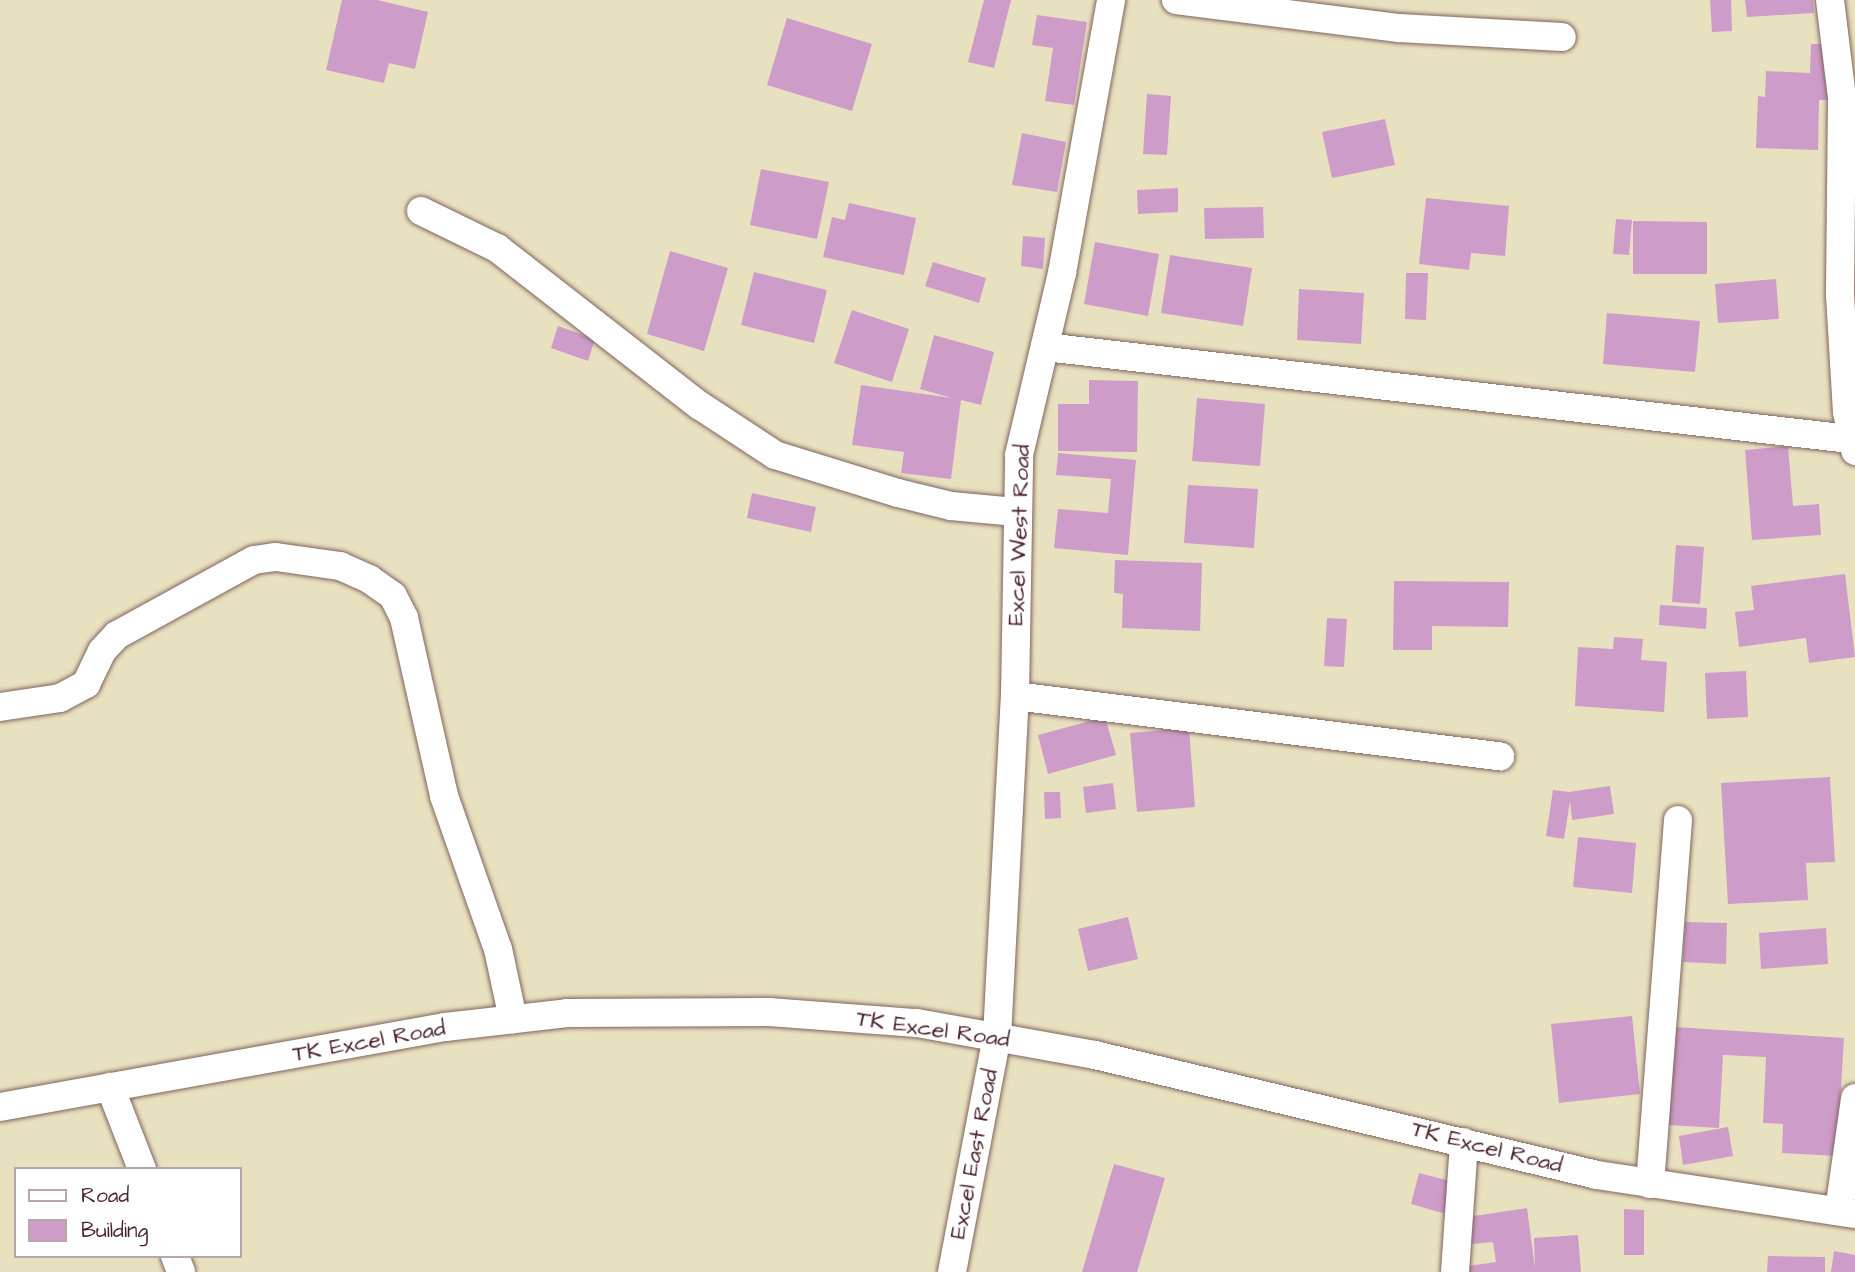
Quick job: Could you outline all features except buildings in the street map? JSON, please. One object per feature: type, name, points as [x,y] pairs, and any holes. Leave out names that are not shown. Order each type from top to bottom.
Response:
[{"type":"street","name":"Excel West Road","points":[[997,1037],[1015,696],[1016,512],[1026,415],[1045,347],[1111,0]]},
{"type":"street","points":[[1176,0],[1399,28],[1562,37]]},
{"type":"street","points":[[1045,347],[1852,445],[1839,264],[1842,99],[1830,0]]},
{"type":"street","points":[[421,211],[497,248],[708,412],[775,455],[898,494],[951,506],[1016,512]]},
{"type":"street","points":[[0,707],[60,698],[86,684],[102,651],[117,635],[254,560],[276,557],[340,566],[369,579],[393,596],[404,618],[444,796],[494,937],[513,1019]]},
{"type":"street","points":[[1015,696],[1500,756]]},
{"type":"street","points":[[1650,1184],[1678,820]]},
{"type":"street","name":"TK Excel Road","points":[[0,1108],[513,1019],[691,1009],[858,1018],[997,1037],[1206,1078],[1464,1142],[1650,1184],[1847,1213]]},
{"type":"street","name":"Excel East Road","points":[[952,1272],[997,1037]]},
{"type":"street","points":[[110,1087],[141,1167]]},
{"type":"street","points":[[1847,1213],[1855,1098]]},
{"type":"street","points":[[1455,1272],[1464,1142]]}]
